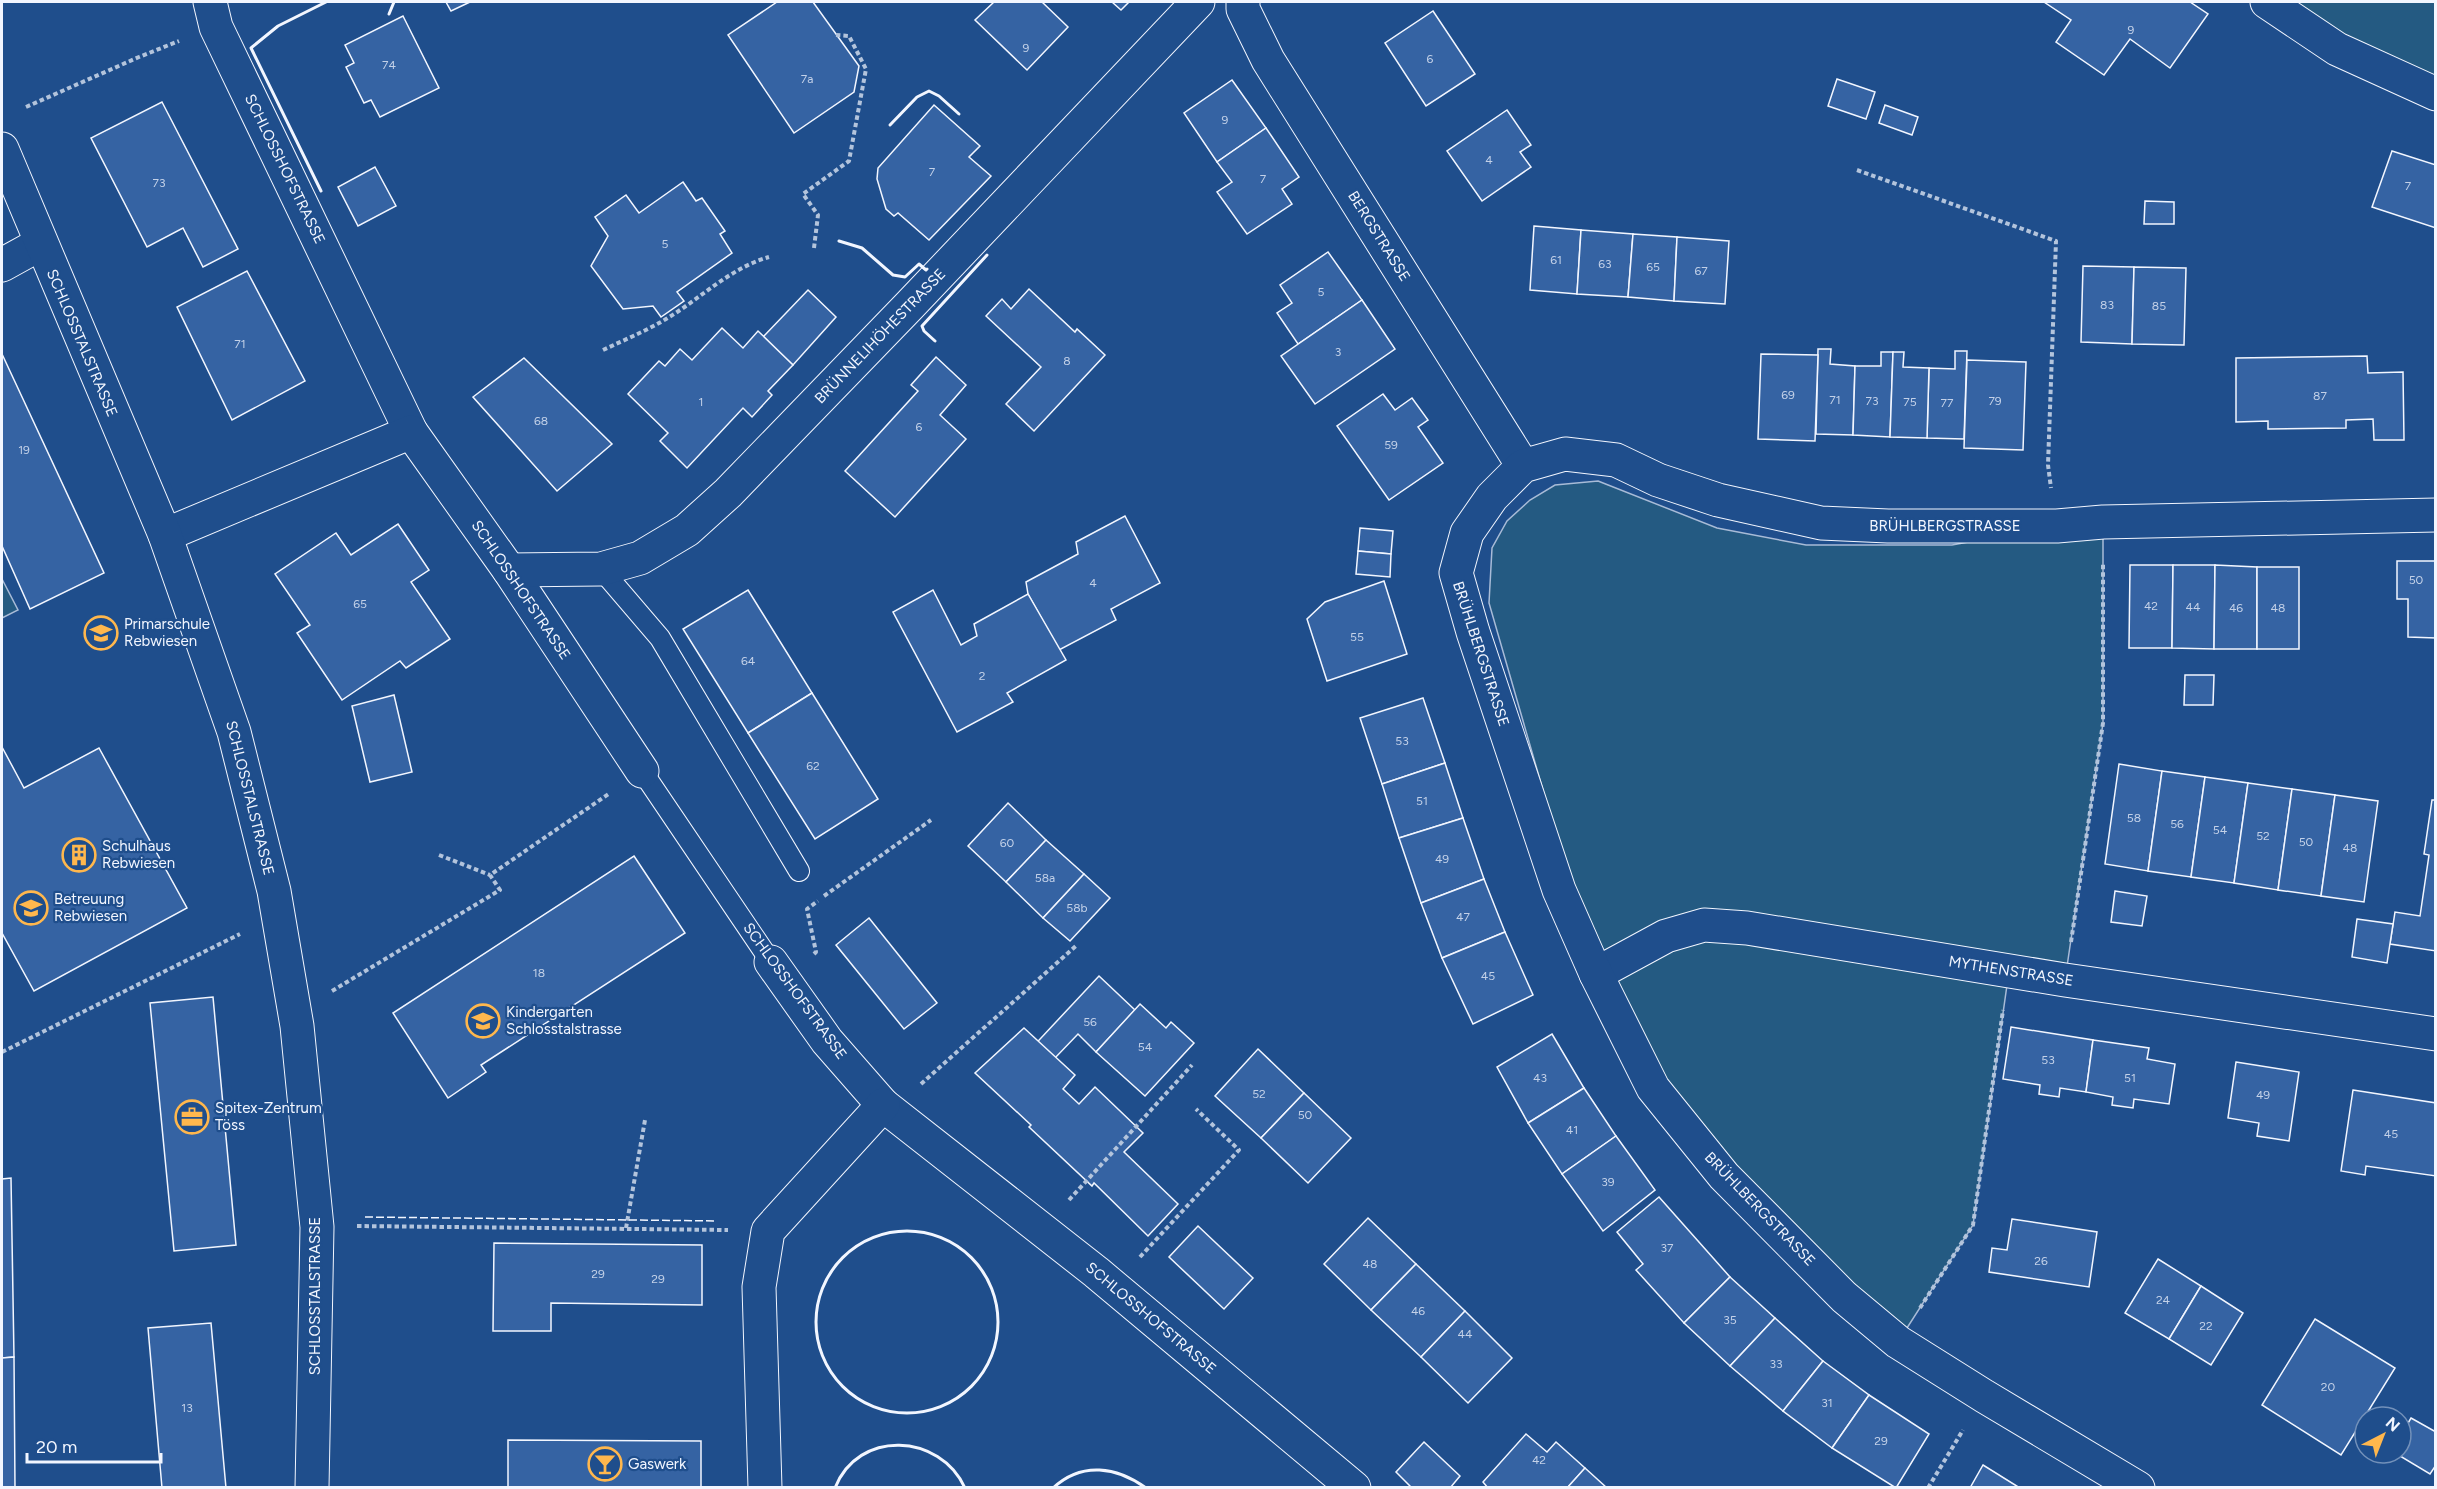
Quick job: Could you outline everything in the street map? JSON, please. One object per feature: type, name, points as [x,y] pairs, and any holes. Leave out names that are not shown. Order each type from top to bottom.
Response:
[{"type":"street","name":"SCHLOSSHOFSTRASSE","points":[[210,2],[216,27],[411,432],[509,570],[642,771]]},
{"type":"street","name":"BRÜNNELIHÖHESTRASSE","points":[[509,570],[601,569],[640,558],[687,530],[728,493],[909,306],[1198,2]]},
{"type":"street","name":"BERGSTRASSE","points":[[1243,2],[1243,9],[1268,60],[1523,466]]},
{"type":"street","points":[[2266,2],[2337,49],[2436,94]]},
{"type":"street","name":"SCHLOSSTALSTRASSE","points":[[2,149],[40,244],[165,535],[234,732],[274,891],[297,1026],[317,1227],[312,1488]]},
{"type":"street","points":[[2,265],[40,244]]},
{"type":"street","points":[[165,535],[411,432]]},
{"type":"street","name":"BRÜHLBERGSTRASSE","points":[[2138,1488],[1898,1342],[1844,1297],[1724,1176],[1653,1088],[1596,974],[1558,890],[1473,632],[1456,573],[1467,533],[1492,497],[1523,466],[1565,454],[1616,460],[1658,480],[1718,500],[1821,523],[1888,526],[2056,526],[2103,522],[2436,515]]},
{"type":"street","name":"MYTHENSTRASSE","points":[[1596,974],[1666,936],[1704,925],[1747,928],[2065,980],[2436,1034]]},
{"type":"street","name":"SCHLOSSHOFSTRASSE","points":[[771,962],[827,1041],[883,1105],[1114,1287],[1354,1488]]},
{"type":"street","points":[[765,1488],[759,1287],[768,1231],[883,1105]]},
{"type":"lane","points":[[601,569],[660,638],[799,871]]},
{"type":"lane","name":"SCHLOSSHOFSTRASSE","points":[[642,771],[771,962]]},
{"type":"path","points":[[814,248],[818,215],[803,194],[849,161],[866,69],[849,36],[836,35]]},
{"type":"path","points":[[26,107],[139,57]]},
{"type":"path","points":[[1857,170],[2056,241],[2048,465]]},
{"type":"path","points":[[603,350],[666,319],[717,283],[756,261],[769,257]]},
{"type":"path","points":[[2065,980],[2103,723],[2103,522]]},
{"type":"path","points":[[490,875],[642,771]]},
{"type":"path","points":[[816,952],[807,909],[931,820]]},
{"type":"path","points":[[332,991],[500,890],[490,875],[439,855]]},
{"type":"path","points":[[2,1052],[241,933]]},
{"type":"path","points":[[917,1088],[1077,945]]},
{"type":"path","points":[[1898,1342],[1973,1225],[2009,970]]},
{"type":"path","points":[[1024,1215],[1051,1186],[1068,1202],[1192,1065]]},
{"type":"path","points":[[1114,1287],[1239,1150],[1196,1109]]},
{"type":"path","points":[[626,1228],[645,1120]]},
{"type":"path","points":[[354,1226],[768,1231]]},
{"type":"path","points":[[1928,1488],[1984,1396]]},
{"type":"shaded area","points":[[2267,2],[2435,2],[2435,94]]},
{"type":"shaded area","points":[[1598,481],[1717,528],[1806,545],[1952,545],[2056,526],[2103,522],[2103,723],[2065,980],[2009,971],[1973,1225],[1898,1342],[1724,1176],[1596,974],[1489,603],[1492,548],[1507,521],[1530,500],[1555,485]]},
{"type":"shaded area","points":[[2,579],[18,610],[2,618]]},
{"type":"building","points":[[446,2],[470,2],[451,11]]},
{"type":"building","points":[[777,2],[813,2],[859,66],[854,92],[794,133],[728,35]]},
{"type":"building","points":[[994,2],[1042,2],[1068,27],[1027,70],[975,20]]},
{"type":"building","points":[[1112,2],[1129,2],[1121,10]]},
{"type":"building","points":[[2044,2],[2190,2],[2208,14],[2170,68],[2130,39],[2104,75],[2056,42],[2071,20]]},
{"type":"building","points":[[1433,11],[1475,74],[1426,106],[1385,43]]},
{"type":"building","points":[[403,16],[439,88],[380,117],[371,100],[364,103],[346,67],[354,63],[345,45]]},
{"type":"building","points":[[1837,79],[1875,92],[1866,119],[1828,106]]},
{"type":"building","points":[[1232,80],[1266,128],[1217,162],[1184,113]]},
{"type":"building","points":[[162,102],[238,249],[203,267],[183,228],[147,247],[91,138]]},
{"type":"building","points":[[934,105],[980,146],[969,157],[991,176],[929,240],[898,213],[894,216],[886,209],[877,179],[878,168]]},
{"type":"building","points":[[1885,105],[1918,117],[1912,135],[1879,123]]},
{"type":"building","points":[[1507,110],[1531,145],[1520,152],[1531,167],[1482,201],[1447,151]]},
{"type":"building","points":[[1266,128],[1299,177],[1282,189],[1292,204],[1247,234],[1217,192],[1232,182],[1217,162]]},
{"type":"building","points":[[2392,151],[2436,165],[2436,228],[2372,207]]},
{"type":"building","points":[[375,167],[396,206],[358,226],[338,187]]},
{"type":"building","points":[[683,182],[696,201],[702,198],[725,231],[720,234],[732,253],[677,292],[684,301],[661,317],[653,306],[623,309],[591,266],[608,236],[595,217],[626,195],[639,213]]},
{"type":"building","points":[[2145,201],[2174,202],[2174,224],[2144,224]]},
{"type":"building","points":[[1534,226],[1581,230],[1577,294],[1530,290]]},
{"type":"building","points":[[1581,230],[1633,234],[1628,297],[1577,294]]},
{"type":"building","points":[[1633,234],[1677,237],[1674,301],[1628,297]]},
{"type":"building","points":[[1677,237],[1729,241],[1725,304],[1674,301]]},
{"type":"building","points":[[1328,252],[1362,300],[1298,344],[1277,313],[1292,303],[1280,285]]},
{"type":"building","points":[[2083,266],[2134,267],[2132,344],[2081,342]]},
{"type":"building","points":[[2134,267],[2186,268],[2184,345],[2132,344]]},
{"type":"building","points":[[247,271],[305,381],[232,420],[177,307]]},
{"type":"building","points":[[1029,289],[1075,332],[1077,329],[1105,355],[1034,431],[1006,404],[1041,367],[986,316],[1002,299],[1011,309]]},
{"type":"building","points":[[808,290],[836,317],[793,365],[763,337]]},
{"type":"building","points":[[1362,300],[1395,349],[1315,404],[1281,356]]},
{"type":"building","points":[[722,328],[743,348],[758,331],[793,365],[768,391],[772,395],[752,417],[743,408],[687,468],[660,441],[668,433],[628,394],[659,361],[665,366],[680,349],[692,360]]},
{"type":"building","points":[[1818,349],[1831,349],[1830,364],[1855,366],[1853,435],[1816,434]]},
{"type":"building","points":[[1955,351],[1967,351],[1964,439],[1927,438],[1929,368],[1955,369]]},
{"type":"building","points":[[1881,352],[1893,352],[1890,437],[1853,435],[1855,366],[1881,366]]},
{"type":"building","points":[[1893,352],[1904,352],[1903,367],[1929,368],[1927,438],[1890,437]]},
{"type":"building","points":[[2,354],[104,573],[30,609],[2,546]]},
{"type":"building","points":[[1761,354],[1818,355],[1815,441],[1758,439]]},
{"type":"building","points":[[2367,356],[2368,373],[2403,372],[2404,440],[2374,440],[2373,419],[2346,420],[2346,428],[2268,429],[2268,421],[2236,422],[2236,358]]},
{"type":"building","points":[[936,357],[966,385],[940,415],[966,439],[895,517],[845,471],[918,391],[911,385]]},
{"type":"building","points":[[524,358],[612,444],[557,491],[473,397]]},
{"type":"building","points":[[1967,360],[2026,362],[2023,450],[1964,448]]},
{"type":"building","points":[[1383,394],[1395,410],[1412,398],[1428,420],[1418,427],[1443,463],[1389,500],[1337,426]]},
{"type":"building","points":[[1125,516],[1160,583],[1111,609],[1116,620],[1059,650],[1028,594],[1026,582],[1078,554],[1076,542]]},
{"type":"building","points":[[398,524],[429,570],[411,582],[450,639],[406,668],[400,661],[342,700],[297,633],[310,625],[275,574],[336,533],[351,555]]},
{"type":"building","points":[[1360,528],[1393,531],[1391,554],[1358,551]]},
{"type":"building","points":[[1358,551],[1391,554],[1390,577],[1356,574]]},
{"type":"building","points":[[2397,561],[2436,561],[2436,638],[2408,637],[2408,599],[2397,599]]},
{"type":"building","points":[[2130,565],[2173,565],[2172,648],[2129,648]]},
{"type":"building","points":[[2173,565],[2215,565],[2214,649],[2172,648]]},
{"type":"building","points":[[2215,565],[2257,567],[2257,649],[2214,649]]},
{"type":"building","points":[[2257,567],[2299,567],[2299,649],[2257,649]]},
{"type":"building","points":[[1384,581],[1407,654],[1327,681],[1307,619],[1325,602]]},
{"type":"building","points":[[748,590],[812,693],[748,733],[683,629]]},
{"type":"building","points":[[933,590],[961,645],[977,636],[974,624],[1028,594],[1066,660],[1007,693],[1013,702],[957,732],[893,612]]},
{"type":"building","points":[[2185,675],[2214,675],[2213,705],[2184,705]]},
{"type":"building","points":[[812,693],[878,799],[815,839],[748,733]]},
{"type":"building","points":[[394,695],[412,772],[370,782],[352,706]]},
{"type":"building","points":[[1423,698],[1445,763],[1382,784],[1360,718]]},
{"type":"building","name":"Schulhaus Rebwiesen","points":[[2,747],[24,788],[99,748],[187,908],[34,991],[2,933]]},
{"type":"building","points":[[1445,763],[1463,818],[1399,838],[1382,784]]},
{"type":"building","points":[[2119,764],[2162,771],[2148,871],[2105,864]]},
{"type":"building","points":[[2162,771],[2205,777],[2191,877],[2148,871]]},
{"type":"building","points":[[2205,777],[2248,783],[2234,883],[2191,877]]},
{"type":"building","points":[[2248,783],[2292,789],[2278,890],[2234,883]]},
{"type":"building","points":[[2292,789],[2335,795],[2321,896],[2278,890]]},
{"type":"building","points":[[2335,795],[2378,801],[2364,902],[2321,896]]},
{"type":"building","points":[[2432,800],[2436,800],[2436,951],[2390,944],[2395,912],[2420,916],[2429,855],[2424,854]]},
{"type":"building","points":[[1008,803],[1046,840],[1006,882],[968,846]]},
{"type":"building","points":[[1463,818],[1484,879],[1421,903],[1399,838]]},
{"type":"building","points":[[1046,840],[1084,874],[1043,918],[1006,882]]},
{"type":"building","points":[[634,856],[685,933],[481,1065],[486,1072],[448,1098],[393,1013]]},
{"type":"building","points":[[1084,874],[1110,898],[1070,941],[1043,918]]},
{"type":"building","points":[[1484,879],[1505,932],[1442,958],[1421,903]]},
{"type":"building","points":[[2115,891],[2147,896],[2142,926],[2111,922]]},
{"type":"building","points":[[869,918],[937,1003],[904,1029],[836,945]]},
{"type":"building","points":[[2357,919],[2393,924],[2387,963],[2352,957]]},
{"type":"building","points":[[1505,932],[1533,995],[1473,1024],[1442,958]]},
{"type":"building","points":[[1099,976],[1135,1010],[1096,1052],[1078,1034],[1029,1085],[1012,1069]]},
{"type":"building","points":[[213,997],[236,1245],[174,1251],[150,1003]]},
{"type":"building","points":[[1140,1004],[1166,1028],[1171,1022],[1194,1043],[1145,1096],[1096,1052]]},
{"type":"building","points":[[2011,1027],[2093,1040],[2086,1092],[2060,1088],[2059,1097],[2039,1094],[2040,1085],[2003,1079]]},
{"type":"building","points":[[1024,1028],[1075,1075],[1063,1089],[1079,1104],[1095,1087],[1143,1133],[1124,1152],[1178,1204],[1148,1236],[1094,1183],[1092,1186],[1029,1127],[1031,1125],[975,1073]]},
{"type":"building","points":[[1552,1034],[1584,1088],[1528,1123],[1497,1067]]},
{"type":"building","points":[[2093,1040],[2149,1048],[2147,1059],[2175,1064],[2169,1104],[2134,1099],[2133,1108],[2112,1105],[2113,1097],[2086,1092]]},
{"type":"building","points":[[1258,1049],[1304,1093],[1261,1138],[1215,1096]]},
{"type":"building","points":[[2236,1062],[2299,1072],[2289,1141],[2257,1136],[2259,1123],[2228,1118]]},
{"type":"building","points":[[1584,1088],[1616,1136],[1562,1174],[1528,1123]]},
{"type":"building","points":[[2353,1090],[2436,1103],[2436,1176],[2366,1166],[2365,1175],[2341,1171]]},
{"type":"building","points":[[1304,1093],[1351,1138],[1308,1183],[1261,1138]]},
{"type":"building","points":[[1616,1136],[1655,1190],[1603,1231],[1562,1174]]},
{"type":"building","points":[[11,1178],[14,1357],[2,1358],[2,1179]]},
{"type":"building","points":[[1659,1197],[1730,1277],[1684,1323],[1636,1270],[1643,1264],[1617,1232]]},
{"type":"building","points":[[1368,1218],[1416,1264],[1371,1310],[1324,1264]]},
{"type":"building","points":[[2012,1219],[2097,1232],[2089,1287],[1989,1272],[1992,1248],[2007,1250]]},
{"type":"building","points":[[1198,1226],[1253,1278],[1224,1309],[1169,1257]]},
{"type":"building","points":[[494,1243],[702,1245],[702,1305],[551,1303],[551,1331],[493,1331]]},
{"type":"building","points":[[2158,1259],[2201,1286],[2169,1339],[2125,1313]]},
{"type":"building","points":[[1416,1264],[1465,1311],[1421,1357],[1371,1310]]},
{"type":"building","points":[[1730,1277],[1775,1318],[1730,1366],[1684,1323]]},
{"type":"building","points":[[2201,1286],[2243,1313],[2211,1365],[2169,1339]]},
{"type":"building","points":[[1465,1311],[1512,1358],[1468,1403],[1421,1357]]},
{"type":"building","points":[[1775,1318],[1823,1361],[1783,1411],[1730,1366]]},
{"type":"building","points":[[2315,1319],[2395,1368],[2372,1405],[2353,1405],[2353,1436],[2341,1455],[2262,1405]]},
{"type":"building","points":[[211,1323],[226,1488],[162,1488],[148,1328]]},
{"type":"building","points":[[14,1357],[15,1488],[2,1488],[2,1358]]},
{"type":"building","points":[[1823,1361],[1869,1395],[1832,1448],[1783,1411]]},
{"type":"building","points":[[1869,1395],[1929,1434],[1896,1488],[1832,1448]]},
{"type":"building","points":[[2413,1419],[2436,1432],[2436,1465],[2430,1474],[2413,1464]]},
{"type":"building","points":[[1526,1434],[1547,1452],[1556,1442],[1585,1468],[1567,1488],[1488,1488],[1483,1482]]},
{"type":"building","name":"Gaswerk","points":[[508,1440],[701,1441],[701,1488],[508,1488]]},
{"type":"building","points":[[1424,1442],[1460,1476],[1450,1488],[1412,1488],[1396,1472]]},
{"type":"building","points":[[1983,1465],[2020,1488],[1970,1488]]},
{"type":"building","points":[[1585,1468],[1607,1488],[1567,1488]]},
{"type":"fence","points":[[365,1217],[717,1221]]},
{"type":"wall","points":[[321,191],[251,48],[278,26],[326,2]]},
{"type":"wall","points":[[389,14],[394,2]]},
{"type":"wall","points":[[890,125],[917,97],[929,91],[939,96],[959,114]]},
{"type":"wall","points":[[839,241],[862,248],[893,275],[905,277],[919,264],[927,269]]},
{"type":"wall","points":[[935,341],[922,326],[987,255]]},
{"type":"wall","points":[[907,1231],[942,1238],[957,1246],[971,1258],[983,1272],[991,1287],[998,1322],[991,1357],[983,1372],[971,1386],[957,1398],[942,1406],[907,1413],[872,1406],[857,1398],[843,1386],[831,1372],[823,1357],[816,1322],[823,1287],[831,1272],[843,1258],[857,1246],[872,1238],[907,1231]]},
{"type":"wall","points":[[835,1488],[846,1469],[862,1455],[880,1448],[899,1445],[919,1448],[937,1456],[953,1470],[965,1488]]},
{"type":"wall","points":[[1053,1488],[1064,1479],[1076,1474],[1100,1470],[1123,1475],[1146,1488]]},
{"type":"place","name":"Primarschule Rebwiesen","points":[[101,633]]},
{"type":"place","name":"Schulhaus Rebwiesen","points":[[79,855]]},
{"type":"place","name":"Betreuung Rebwiesen","points":[[31,908]]},
{"type":"place","name":"Kindergarten Schlosstalstrasse","points":[[483,1021]]},
{"type":"place","name":"Spitex-Zentrum Töss","points":[[192,1117]]},
{"type":"place","name":"Gaswerk","points":[[605,1464]]}]
